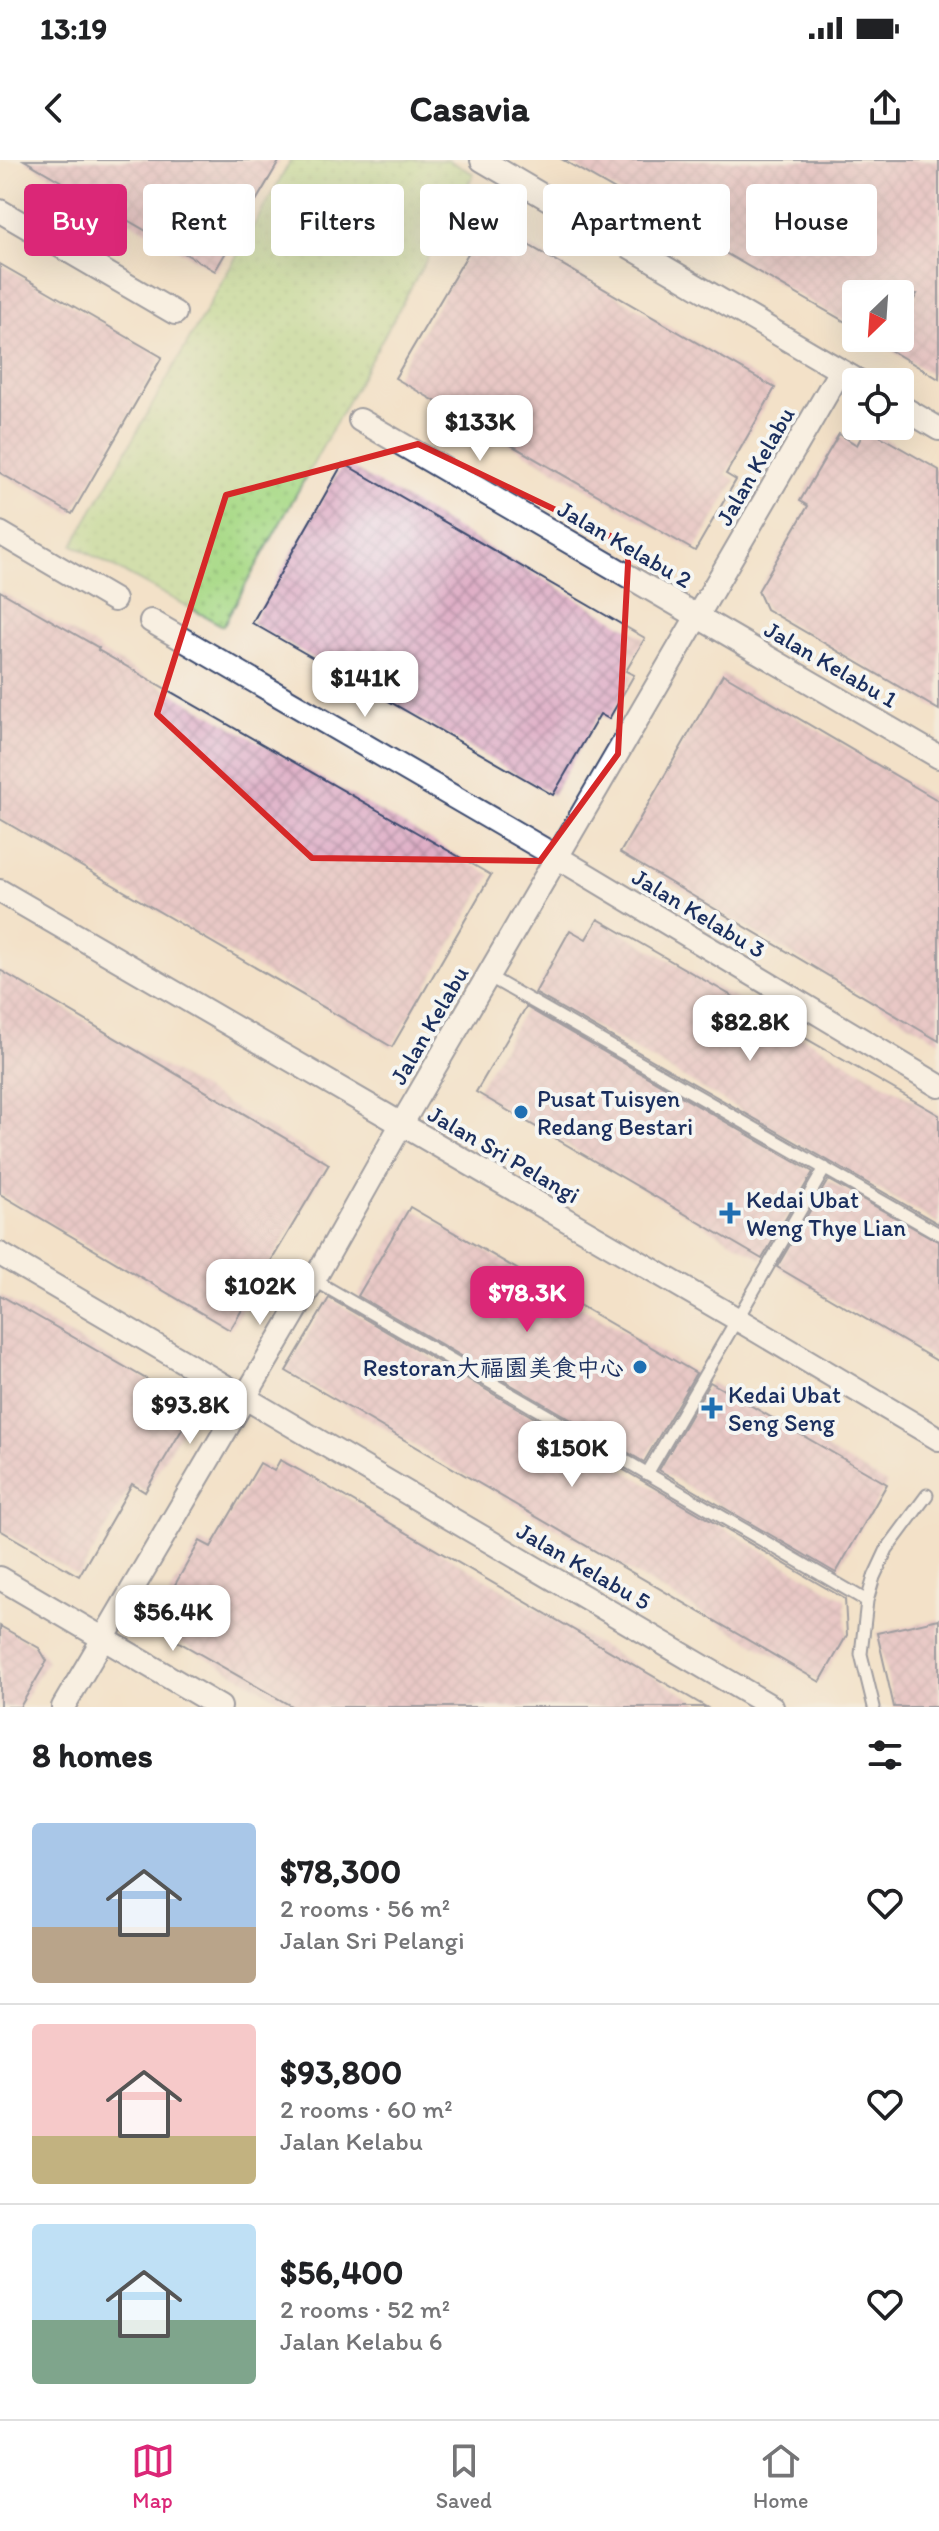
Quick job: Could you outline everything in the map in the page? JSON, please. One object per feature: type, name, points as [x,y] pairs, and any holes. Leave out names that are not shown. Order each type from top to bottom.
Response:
[{"type":"street","points":[[482,160],[842,371]]},
{"type":"street","points":[[0,211],[175,313]]},
{"type":"street","name":"Jalan Kelabu","points":[[63,1707],[314,1280],[697,616],[842,389]]},
{"type":"street","points":[[914,414],[939,429]]},
{"type":"street","name":"Jalan Kelabu 2","points":[[360,420],[697,616]]},
{"type":"street","points":[[0,533],[114,600]]},
{"type":"street","name":"Jalan Kelabu 1","points":[[697,616],[939,757]]},
{"type":"street","name":"Jalan Kelabu 3","points":[[151,621],[557,857],[939,1086]]},
{"type":"street","name":"Jalan Sri Pelangi","points":[[0,891],[939,1439]]},
{"type":"street","name":"Jalan Kelabu 5","points":[[0,1254],[772,1707]]},
{"type":"street","points":[[0,1578],[220,1707]]},
{"type":"lane","points":[[488,976],[939,1234]]},
{"type":"lane","points":[[647,1474],[825,1168]]},
{"type":"lane","points":[[314,1280],[867,1601]]},
{"type":"lane","points":[[874,1707],[861,1654],[867,1601],[887,1549],[927,1495]]},
{"type":"highlighted area","points":[[418,444],[629,545],[618,754],[540,861],[312,858],[157,714],[226,495]]},
{"type":"green space","points":[[291,160],[448,160],[474,174],[468,184],[420,184],[420,256],[428,256],[223,626],[73,545],[237,256],[255,256],[255,224],[271,195],[271,256],[404,256],[404,184],[277,184]]},
{"type":"building","points":[[24,160],[280,160],[255,203],[255,184],[143,184],[143,229],[127,220],[127,184],[65,184]]},
{"type":"building","points":[[563,160],[939,160],[939,379],[893,352],[914,352],[914,299],[917,294],[914,294],[914,280],[842,280],[842,320],[730,256],[730,184],[605,184]]},
{"type":"building","points":[[527,244],[775,388],[726,474],[736,480],[695,551],[395,378],[466,256],[527,256]]},
{"type":"building","points":[[189,256],[224,256],[215,271]]},
{"type":"building","points":[[0,264],[162,357],[72,514],[0,473]]},
{"type":"building","points":[[839,434],[842,440],[857,445],[860,440],[887,440],[939,470],[939,710],[766,609],[758,591],[808,506],[800,501]]},
{"type":"building","points":[[343,463],[645,638],[626,671],[634,675],[609,719],[600,714],[553,795],[252,623]]},
{"type":"building","points":[[0,591],[491,875],[392,1047],[0,819]]},
{"type":"building","points":[[723,674],[939,801],[939,1041],[620,853]]},
{"type":"building","points":[[598,919],[939,1115],[939,1224],[535,993],[570,930],[586,939]]},
{"type":"building","points":[[0,970],[329,1164],[230,1330],[0,1194]]},
{"type":"building","points":[[526,1007],[813,1172],[762,1259],[476,1092]]},
{"type":"building","points":[[828,1180],[939,1242],[939,1362],[777,1267]]},
{"type":"building","points":[[410,1207],[696,1373],[644,1462],[358,1296]]},
{"type":"building","points":[[0,1295],[179,1398],[187,1421],[145,1492],[132,1484],[79,1576],[0,1530]]},
{"type":"building","points":[[329,1298],[845,1599],[847,1635],[820,1682],[286,1371]]},
{"type":"building","points":[[710,1382],[887,1484],[836,1573],[659,1470]]},
{"type":"building","points":[[280,1460],[706,1707],[293,1707],[172,1638],[161,1609],[200,1541],[211,1547],[260,1463],[274,1471]]},
{"type":"building","points":[[939,1619],[939,1707],[894,1707],[877,1633]]},
{"type":"building","points":[[0,1626],[39,1648],[47,1661],[20,1707],[0,1707]]},
{"type":"place","name":"Pusat Tuisyen Redang Bestari","points":[[521,1112]]},
{"type":"place","name":"Kedai Ubat Weng Thye Lian","points":[[730,1213]]},
{"type":"place","name":"Restoran大福園美食中心","points":[[640,1367]]},
{"type":"place","name":"Kedai Ubat Seng Seng","points":[[712,1408]]}]
